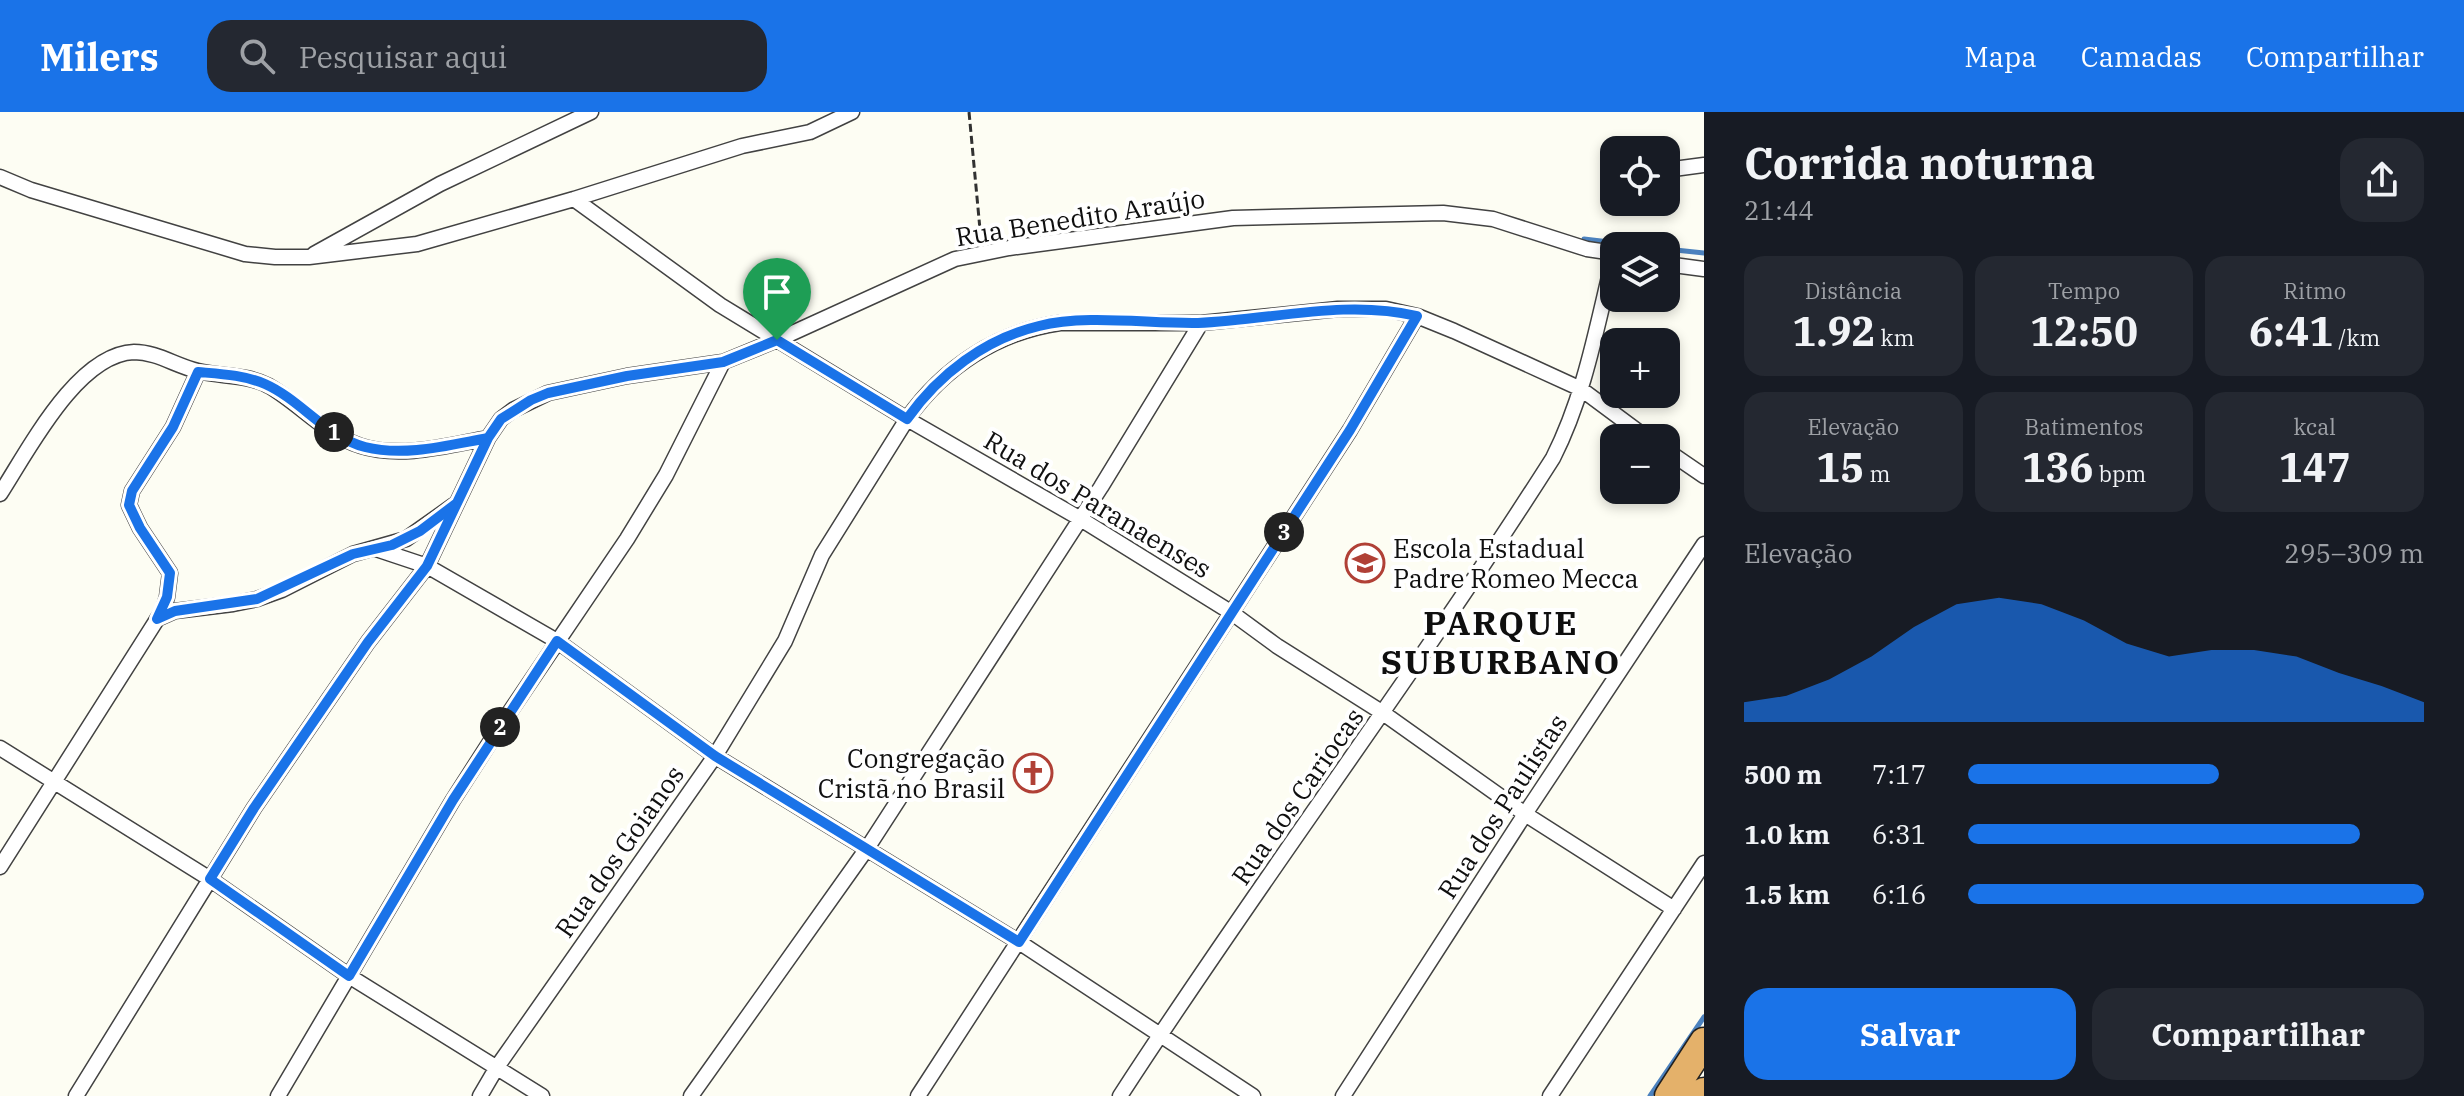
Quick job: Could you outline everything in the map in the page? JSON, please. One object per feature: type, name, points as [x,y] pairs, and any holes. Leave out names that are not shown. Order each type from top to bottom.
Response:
[{"type":"highway","points":[[1669,1096],[1704,1042]]},
{"type":"highway","points":[[1698,1096],[1704,1092]]},
{"type":"street","points":[[309,257],[440,184],[591,112]]},
{"type":"street","points":[[0,177],[31,190],[245,254],[309,257],[417,244],[742,146],[810,132],[852,112]]},
{"type":"street","points":[[1680,168],[1704,165]]},
{"type":"street","name":"Rua dos Paranaenses","points":[[574,199],[720,305],[907,419],[1079,518],[1232,613],[1277,646],[1383,713],[1525,814],[1674,909]]},
{"type":"street","name":"Rua Benedito Araújo","points":[[76,1096],[254,808],[368,642],[427,566],[488,438],[501,419],[513,410],[548,393],[627,376],[723,362],[945,263],[982,253],[1233,218],[1443,213],[1493,219],[1600,252]]},
{"type":"street","points":[[1680,266],[1704,269]]},
{"type":"street","name":"Rua dos Goianos","points":[[480,1096],[497,1067],[715,756],[785,641],[822,555],[907,419],[921,400],[958,365],[1006,338],[1039,326],[1104,322],[1201,323],[1338,309],[1386,309],[1417,316],[1581,389],[1628,424]]},
{"type":"street","name":"Rua dos Cariocas","points":[[1120,1096],[1383,713],[1553,458],[1581,389],[1600,312]]},
{"type":"street","points":[[918,1096],[1232,613],[1356,419],[1417,316]]},
{"type":"street","points":[[691,1096],[868,847],[1101,487],[1201,323]]},
{"type":"street","points":[[0,494],[57,407],[85,376],[122,354],[137,352],[154,355],[198,372],[244,377],[267,385],[339,436],[361,446],[407,450],[488,438]]},
{"type":"street","points":[[278,1096],[461,788],[627,539],[666,475],[723,362]]},
{"type":"street","points":[[0,867],[157,619],[167,597],[170,573],[140,528],[129,505],[132,491],[173,427],[198,372]]},
{"type":"street","points":[[1680,460],[1704,476]]},
{"type":"street","points":[[157,619],[175,611],[257,599],[353,554],[376,549],[420,531],[457,503]]},
{"type":"street","name":"Rua dos Paulistas","points":[[1343,1096],[1704,544]]},
{"type":"street","points":[[376,549],[427,566],[557,641],[715,756],[1019,942],[1253,1096]]},
{"type":"street","points":[[0,748],[210,879],[349,976],[542,1096]]},
{"type":"street","points":[[1550,1096],[1704,863]]},
{"type":"path","points":[[969,112],[982,253]]},
{"type":"waterway","points":[[1584,239],[1600,241]]},
{"type":"waterway","points":[[1680,250],[1704,253]]},
{"type":"waterway","points":[[1650,1096],[1704,1017]]},
{"type":"place","name":"Escola Estadual Padre Romeo Mecca","points":[[1365,563]]},
{"type":"place","name":"Congregação Cristã no Brasil","points":[[1033,773]]},
{"type":"district","name":"PARQUE SUBURBANO","points":[[1501,642]]},
{"type":"route","points":[[777,340],[723,362],[627,376],[548,393],[531,400],[501,419],[488,438],[457,503],[420,531],[392,545],[353,554],[282,590],[257,599],[175,611],[157,619],[167,597],[170,573],[140,528],[129,505],[132,491],[173,427],[198,372],[244,377],[267,385],[339,436],[361,446],[407,450],[488,438],[427,566],[368,642],[254,808],[210,879],[349,976],[453,800],[557,641],[715,756],[1019,942],[1350,430],[1417,316],[1386,309],[1338,309],[1201,323],[1104,322],[1039,326],[1006,338],[958,365],[921,400],[907,419],[777,340]]}]
